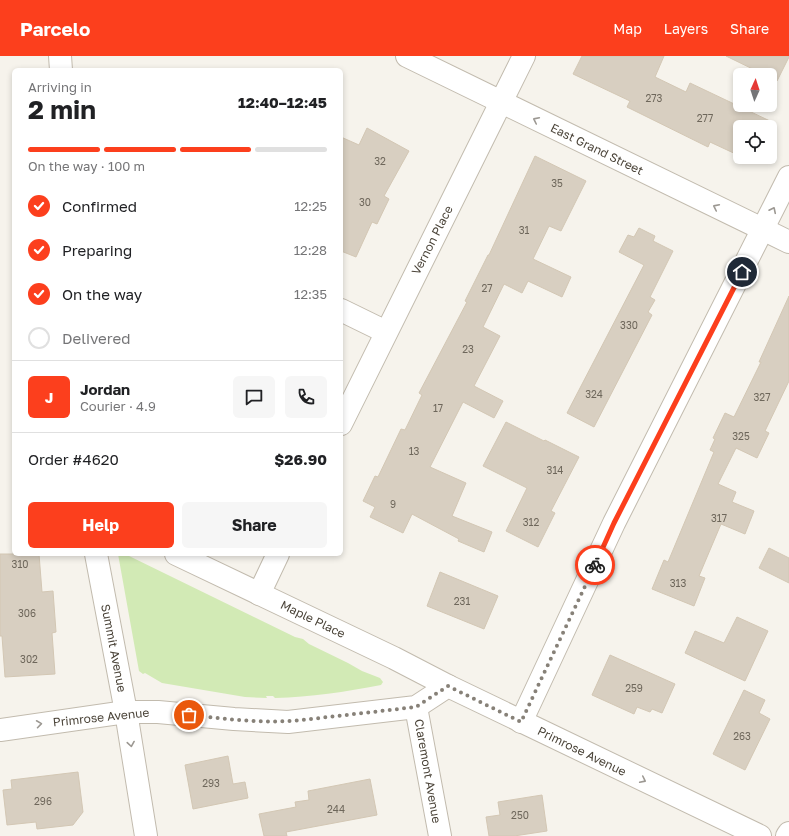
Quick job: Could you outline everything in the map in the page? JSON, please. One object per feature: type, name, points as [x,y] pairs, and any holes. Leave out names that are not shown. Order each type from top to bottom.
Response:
[{"type":"street","points":[[60,56],[61,68]]},
{"type":"street","name":"East Grand Street","points":[[407,56],[789,242]]},
{"type":"street","name":"Vernon Place","points":[[343,420],[524,56]]},
{"type":"street","points":[[521,722],[614,523],[789,177]]},
{"type":"street","points":[[343,311],[386,332]]},
{"type":"street","name":"Summit Avenue","points":[[96,556],[126,712],[146,836]]},
{"type":"street","name":"Maple Place","points":[[180,556],[394,658],[448,686]]},
{"type":"street","points":[[259,594],[277,556]]},
{"type":"street","name":"Primrose Avenue","points":[[0,730],[126,712],[158,712],[288,722],[416,707],[448,686],[760,836]]},
{"type":"street","name":"Claremont Avenue","points":[[416,707],[440,836]]},
{"type":"green space","points":[[118,556],[129,556],[295,637],[303,639],[309,644],[362,671],[380,678],[383,682],[381,685],[328,694],[275,698],[273,696],[266,696],[267,698],[245,697],[162,683],[139,671]]},
{"type":"building","points":[[582,56],[664,56],[655,77],[686,92],[690,83],[733,103],[733,112],[751,112],[768,120],[733,120],[733,153],[710,142],[708,147],[627,107],[630,101],[573,74]]},
{"type":"building","points":[[726,56],[789,56],[777,81],[777,68],[751,68]]},
{"type":"building","points":[[367,128],[409,151],[384,196],[389,199],[377,224],[372,222],[356,257],[343,252],[343,138],[359,145]]},
{"type":"building","points":[[535,156],[586,181],[561,231],[549,226],[533,259],[571,277],[562,297],[528,281],[522,293],[504,284],[483,327],[500,336],[474,386],[503,401],[494,418],[463,402],[430,467],[466,483],[452,516],[492,532],[484,552],[458,541],[459,539],[412,514],[403,533],[370,517],[375,507],[363,501],[375,476],[378,477],[401,429],[405,430],[422,395],[419,393],[467,302],[465,301],[489,255]]},
{"type":"building","points":[[639,228],[655,236],[653,241],[673,251],[650,297],[655,300],[648,312],[652,315],[594,427],[567,413],[644,265],[619,252],[628,235],[634,237]]},
{"type":"building","points":[[789,296],[789,381],[765,431],[769,433],[757,458],[736,448],[718,484],[736,492],[732,502],[754,511],[745,534],[721,524],[699,576],[705,578],[694,606],[652,589],[664,560],[668,562],[714,452],[710,450],[715,439],[713,438],[725,413],[734,417],[761,362],[759,362]]},
{"type":"building","points":[[506,422],[579,457],[551,511],[555,513],[538,547],[506,531],[527,488],[483,466]]},
{"type":"building","points":[[769,548],[789,558],[789,583],[759,568]]},
{"type":"building","points":[[0,554],[12,554],[12,556],[39,556],[42,592],[53,591],[56,632],[52,633],[55,674],[5,677],[2,636],[0,636]]},
{"type":"building","points":[[440,572],[498,596],[484,629],[427,606]]},
{"type":"building","points":[[737,617],[768,631],[745,681],[685,653],[695,631],[724,643]]},
{"type":"building","points":[[610,655],[675,684],[662,713],[652,709],[650,712],[637,707],[634,714],[592,695]]},
{"type":"building","points":[[744,690],[765,700],[759,713],[770,719],[745,770],[713,754]]},
{"type":"building","points":[[228,756],[233,784],[245,782],[248,798],[193,809],[185,765]]},
{"type":"building","points":[[78,772],[83,812],[73,825],[37,829],[36,822],[7,825],[3,790],[12,789],[11,780]]},
{"type":"building","points":[[370,779],[377,815],[286,832],[287,836],[264,836],[259,814],[296,807],[295,802],[309,800],[308,791]]},
{"type":"building","points":[[542,795],[547,831],[514,836],[489,836],[486,817],[500,815],[498,802]]},
{"type":"way so far","points":[[189,715],[288,722],[416,707],[448,686],[521,722],[595,565]]},
{"type":"route","points":[[595,565],[614,523],[742,272]]}]
